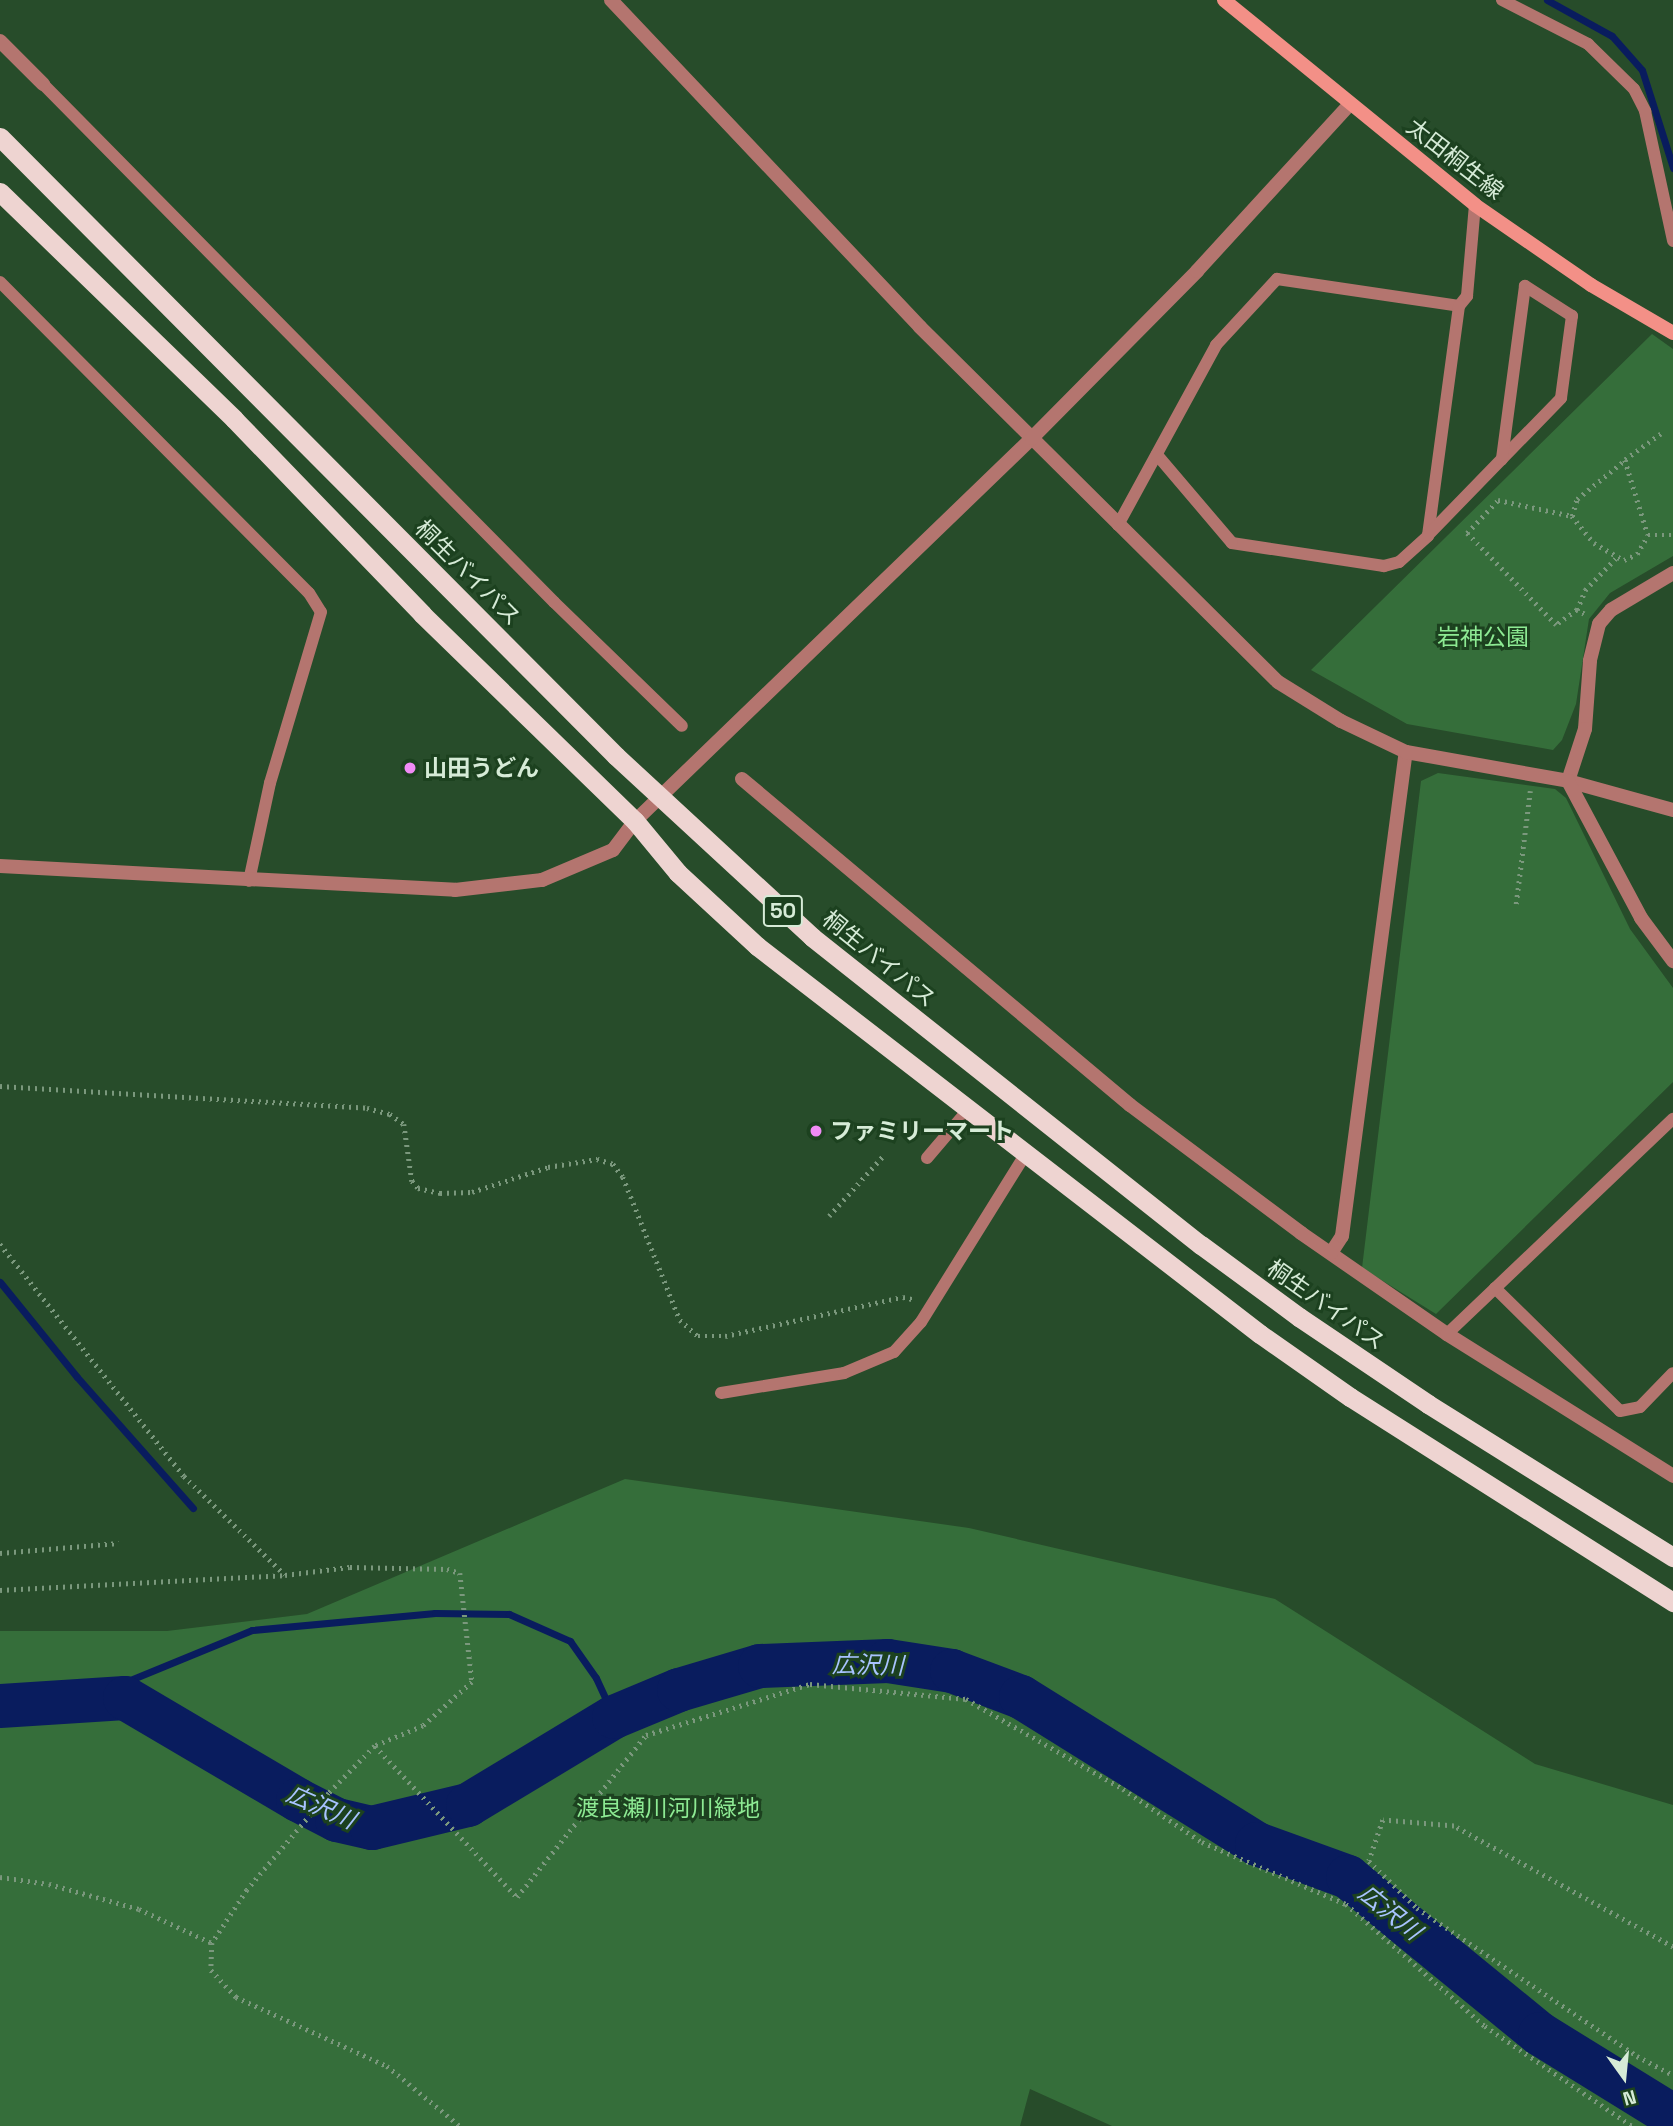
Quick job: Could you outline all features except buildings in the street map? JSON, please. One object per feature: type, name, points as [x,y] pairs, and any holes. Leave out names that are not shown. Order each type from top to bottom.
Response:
[{"type":"highway","name":"桐生バイパス","points":[[0,138],[662,797],[812,937],[1201,1245],[1428,1404],[1673,1557]]},
{"type":"highway","name":"50","points":[[0,192],[635,821],[678,873],[757,946],[1168,1266],[1350,1397],[1673,1602]]},
{"type":"main road","name":"太田桐生線","points":[[1224,0],[1475,205],[1591,285],[1673,333]]},
{"type":"street","points":[[611,0],[1118,526],[1278,682],[1340,721],[1406,752],[1568,781],[1673,810]]},
{"type":"street","points":[[0,41],[43,84]]},
{"type":"street","points":[[0,866],[455,890],[523,883],[559,875],[614,850],[635,821],[1032,438],[1307,157],[1350,104]]},
{"type":"street","points":[[1673,573],[1611,610],[1598,624],[1590,661],[1585,729],[1568,781],[1641,918],[1673,961]]},
{"type":"street","points":[[1331,1253],[1342,1236],[1406,752]]},
{"type":"street","points":[[743,779],[1130,1105],[1331,1253],[1447,1334],[1673,1476]]},
{"type":"lane","points":[[1502,0],[1588,44],[1634,89],[1645,111],[1673,241]]},
{"type":"lane","points":[[43,84],[554,603],[682,726]]},
{"type":"lane","points":[[1428,536],[1459,306],[1467,296],[1475,205]]},
{"type":"lane","points":[[1118,526],[1216,345],[1277,279],[1459,306]]},
{"type":"lane","points":[[0,282],[309,593],[321,612],[270,783],[249,881]]},
{"type":"lane","points":[[1157,455],[1233,543],[1384,566],[1399,562],[1428,536],[1561,398],[1572,316],[1525,286],[1502,459]]},
{"type":"lane","points":[[927,1157],[967,1111]]},
{"type":"lane","points":[[1447,1334],[1673,1119]]},
{"type":"lane","points":[[721,1393],[868,1366],[894,1352],[921,1322],[930,1302],[1025,1155]]},
{"type":"lane","points":[[1496,1288],[1620,1411],[1631,1413],[1640,1407],[1673,1373]]},
{"type":"path","points":[[1572,516],[1577,499],[1661,434]]},
{"type":"path","points":[[1616,558],[1585,535],[1572,516],[1498,500],[1467,533],[1556,625],[1577,610],[1585,590],[1616,558],[1637,554],[1648,535],[1625,460]]},
{"type":"path","points":[[1648,535],[1673,535]]},
{"type":"path","points":[[1577,610],[1598,624]]},
{"type":"path","points":[[1516,904],[1532,776]]},
{"type":"path","points":[[0,1086],[367,1108],[390,1114],[404,1124],[412,1181],[418,1188],[440,1193],[472,1192],[548,1167],[597,1159],[612,1164],[623,1177],[680,1320],[698,1336],[725,1336],[903,1297],[930,1302]]},
{"type":"path","points":[[829,1216],[884,1155]]},
{"type":"path","points":[[0,1244],[184,1476],[285,1575]]},
{"type":"path","points":[[0,1553],[119,1543]]},
{"type":"path","points":[[0,1590],[285,1575],[349,1567],[447,1569],[460,1573],[470,1640],[472,1682],[423,1726],[375,1746],[329,1793],[247,1890],[212,1943],[211,1970],[236,1997],[387,2066],[460,2126]]},
{"type":"path","points":[[375,1746],[517,1897],[646,1735],[810,1684],[967,1699],[1123,1789],[1202,1842],[1346,1904],[1485,2026],[1632,2126]]},
{"type":"path","points":[[1673,1947],[1454,1826],[1383,1820],[1368,1861],[1417,1908],[1637,2056],[1673,2075]]},
{"type":"path","points":[[0,1877],[48,1884],[139,1909],[212,1943]]},
{"type":"green space","name":"岩神公園","points":[[1652,334],[1673,349],[1673,556],[1610,593],[1589,619],[1576,704],[1562,740],[1553,750],[1407,724],[1311,670]]},
{"type":"green space","points":[[1438,773],[1555,789],[1566,798],[1630,929],[1673,988],[1673,1082],[1436,1314],[1362,1268],[1421,781]]},
{"type":"green space","name":"渡良瀬川河川緑地","points":[[625,1479],[969,1528],[1275,1599],[1535,1764],[1673,1805],[1673,2126],[1112,2126],[1030,2089],[1020,2126],[0,2126],[0,1631],[167,1631],[307,1614]]},
{"type":"waterway","points":[[1547,0],[1612,36],[1642,70],[1673,168]]},
{"type":"waterway","points":[[0,1282],[77,1377],[193,1508]]},
{"type":"waterway","points":[[79,1701],[252,1630],[435,1613],[509,1614],[570,1641],[596,1678],[614,1717]]},
{"type":"waterway","name":"広沢川","points":[[0,1706],[125,1698],[298,1800],[337,1820],[372,1828],[468,1805],[614,1717],[679,1690],[760,1666],[888,1661],[952,1671],[1021,1697],[1257,1844],[1348,1877],[1540,2034],[1673,2116]]},
{"type":"place","name":"山田うどん","points":[[410,768]]},
{"type":"place","name":"ファミリーマート","points":[[816,1131]]}]
